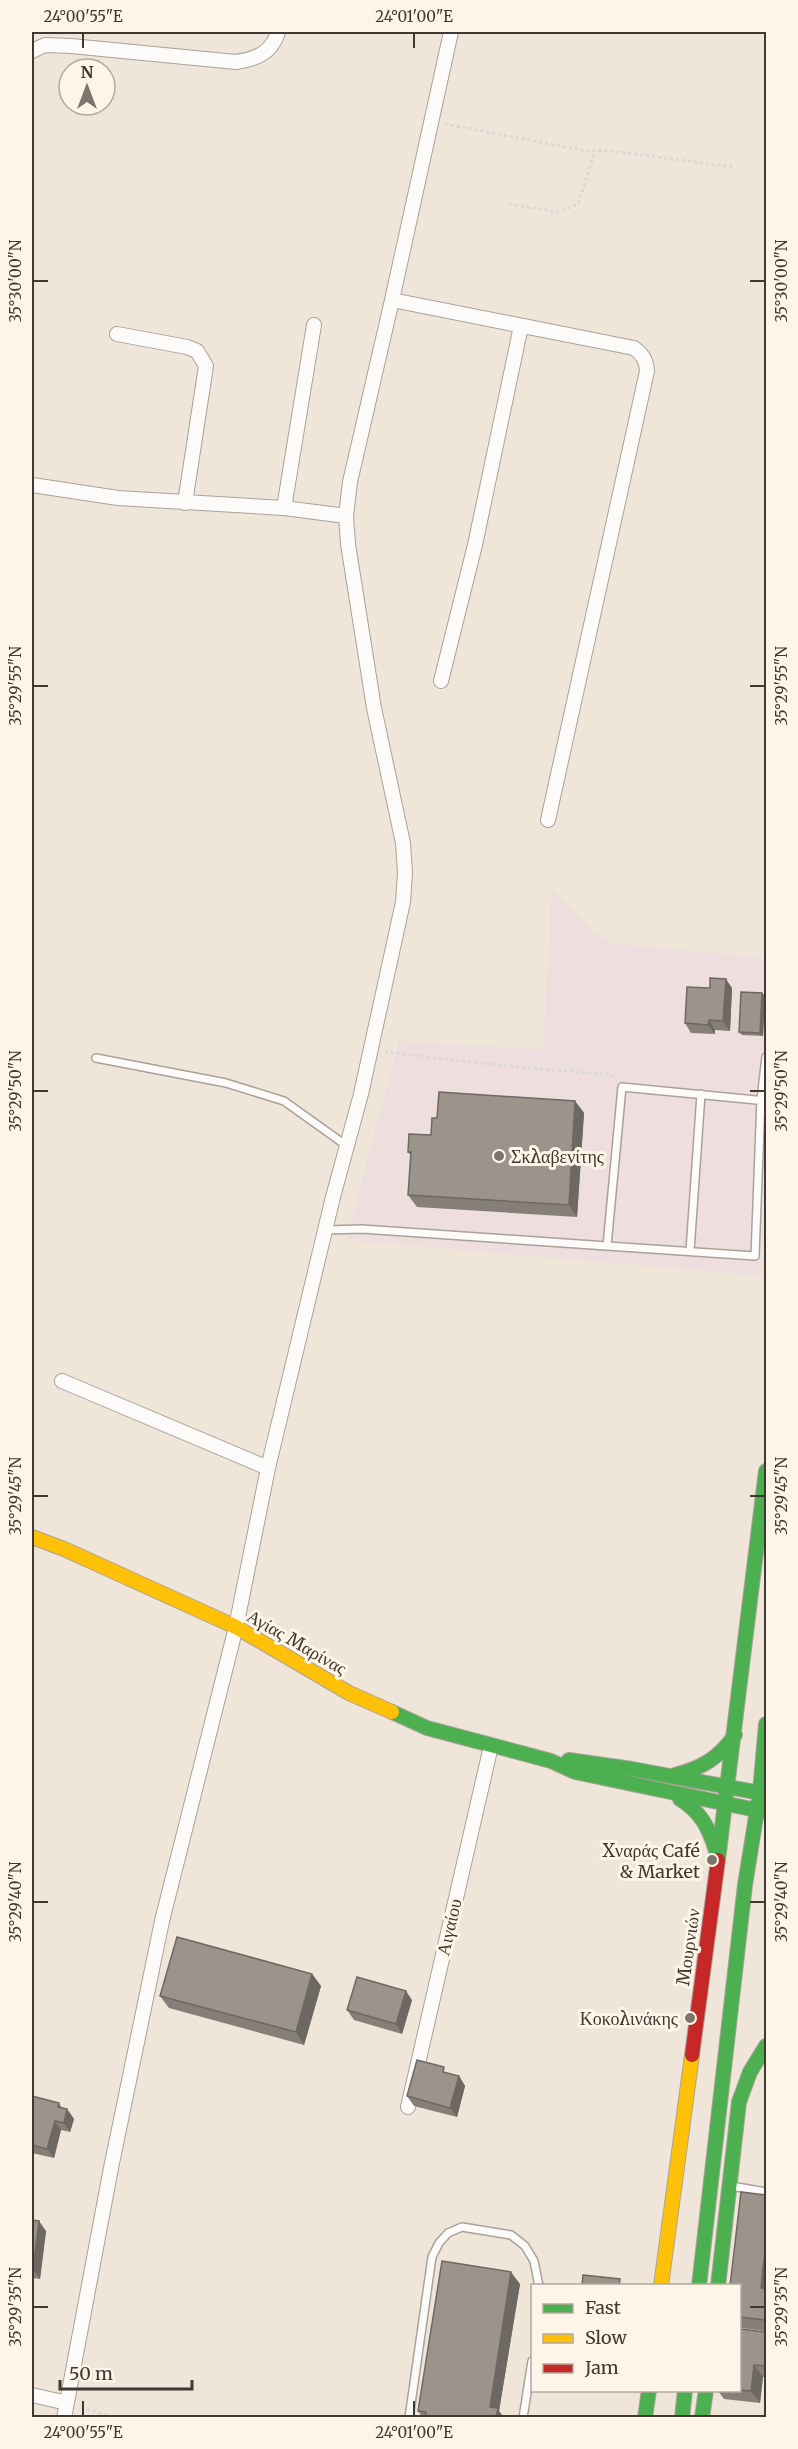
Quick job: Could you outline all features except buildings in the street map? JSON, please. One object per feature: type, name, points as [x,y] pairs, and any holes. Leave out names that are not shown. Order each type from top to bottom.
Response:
[{"type":"main road","name":"Μουρνιών","points":[[661,2284],[726,1805],[766,1471]]},
{"type":"main road","name":"Αγίας Μαρίνας","points":[[32,1537],[64,1549],[236,1627],[349,1693],[427,1728],[551,1761],[576,1772],[761,1811]]},
{"type":"main road","points":[[699,2284],[749,1858],[761,1811],[766,1724]]},
{"type":"main road","points":[[672,1776],[712,1762],[724,1751],[735,1735]]},
{"type":"main road","name":"Αγίας Μαρίνας","points":[[551,1761],[577,1760],[763,1793]]},
{"type":"main road","points":[[670,1793],[701,1813],[707,1822],[718,1860]]},
{"type":"main road","points":[[749,1858],[766,1834]]},
{"type":"main road","points":[[718,2284],[739,2102],[746,2079],[766,2046]]},
{"type":"main road","points":[[645,2418],[649,2392]]},
{"type":"main road","points":[[682,2418],[685,2392]]},
{"type":"main road","points":[[702,2418],[706,2392]]},
{"type":"street","points":[[32,51],[45,45],[71,46],[236,62],[255,60],[269,50],[278,32]]},
{"type":"street","points":[[64,2418],[111,2168],[162,1921],[236,1627],[268,1468],[325,1230],[348,1147],[403,902],[405,873],[403,843],[372,696],[348,544],[346,516],[350,482],[451,32]]},
{"type":"street","points":[[392,300],[634,348],[642,354],[647,371],[548,820]]},
{"type":"street","points":[[284,508],[314,325]]},
{"type":"street","points":[[441,681],[475,545],[521,326]]},
{"type":"street","points":[[117,334],[187,347],[196,351],[206,366],[185,503]]},
{"type":"street","points":[[32,485],[118,498],[284,508],[346,516]]},
{"type":"street","points":[[62,1381],[268,1468]]},
{"type":"street","name":"Αιγαίου","points":[[408,2107],[491,1746]]},
{"type":"street","points":[[32,2395],[67,2403]]},
{"type":"lane","points":[[325,1230],[362,1230],[755,1256],[766,1057]]},
{"type":"lane","points":[[96,1058],[226,1083],[284,1101],[348,1147]]},
{"type":"lane","points":[[607,1245],[622,1087],[764,1100]]},
{"type":"lane","points":[[690,1251],[701,1094]]},
{"type":"lane","points":[[729,2186],[766,2192]]},
{"type":"lane","points":[[410,2418],[432,2257],[439,2243],[448,2233],[462,2227],[511,2235],[525,2246],[534,2261],[539,2284]]},
{"type":"lane","points":[[523,2418],[531,2367]]},
{"type":"path","points":[[431,122],[595,152],[610,151],[735,167]]},
{"type":"path","points":[[509,204],[558,212],[578,204],[595,152]]},
{"type":"path","points":[[371,1050],[460,1059],[517,1068],[611,1074],[622,1087]]},
{"type":"path","points":[[67,2403],[115,2418]]},
{"type":"shaded area","points":[[552,889],[596,933],[614,944],[766,958],[765,1276],[346,1240],[399,1041],[543,1049]]},
{"type":"traffic: fast","points":[[718,1860],[766,1471]]},
{"type":"traffic: fast","points":[[392,1712],[427,1728],[551,1761],[575,1772],[766,1812]]},
{"type":"traffic: fast","points":[[699,2284],[745,1885],[760,1792],[766,1724]]},
{"type":"traffic: fast","points":[[675,1775],[709,1761],[723,1750],[735,1735]]},
{"type":"traffic: fast","points":[[569,1760],[632,1769],[766,1794]]},
{"type":"traffic: fast","points":[[680,1799],[694,1809],[703,1821],[716,1851]]},
{"type":"traffic: fast","points":[[718,2284],[739,2102],[750,2072],[766,2046]]},
{"type":"traffic: fast","points":[[645,2418],[649,2392]]},
{"type":"traffic: fast","points":[[682,2418],[685,2392]]},
{"type":"traffic: fast","points":[[702,2418],[706,2392]]},
{"type":"traffic: slow","points":[[32,1537],[64,1549],[236,1627],[349,1693],[392,1712]]},
{"type":"traffic: slow","points":[[661,2284],[692,2055]]},
{"type":"traffic: jam","points":[[692,2055],[718,1860]]},
{"type":"place","name":"Σκλαβενίτης","points":[[499,1156]]},
{"type":"place","name":"Χναράς Café & Market","points":[[712,1860]]},
{"type":"place","name":"Κοκολινάκης","points":[[690,2018]]}]
